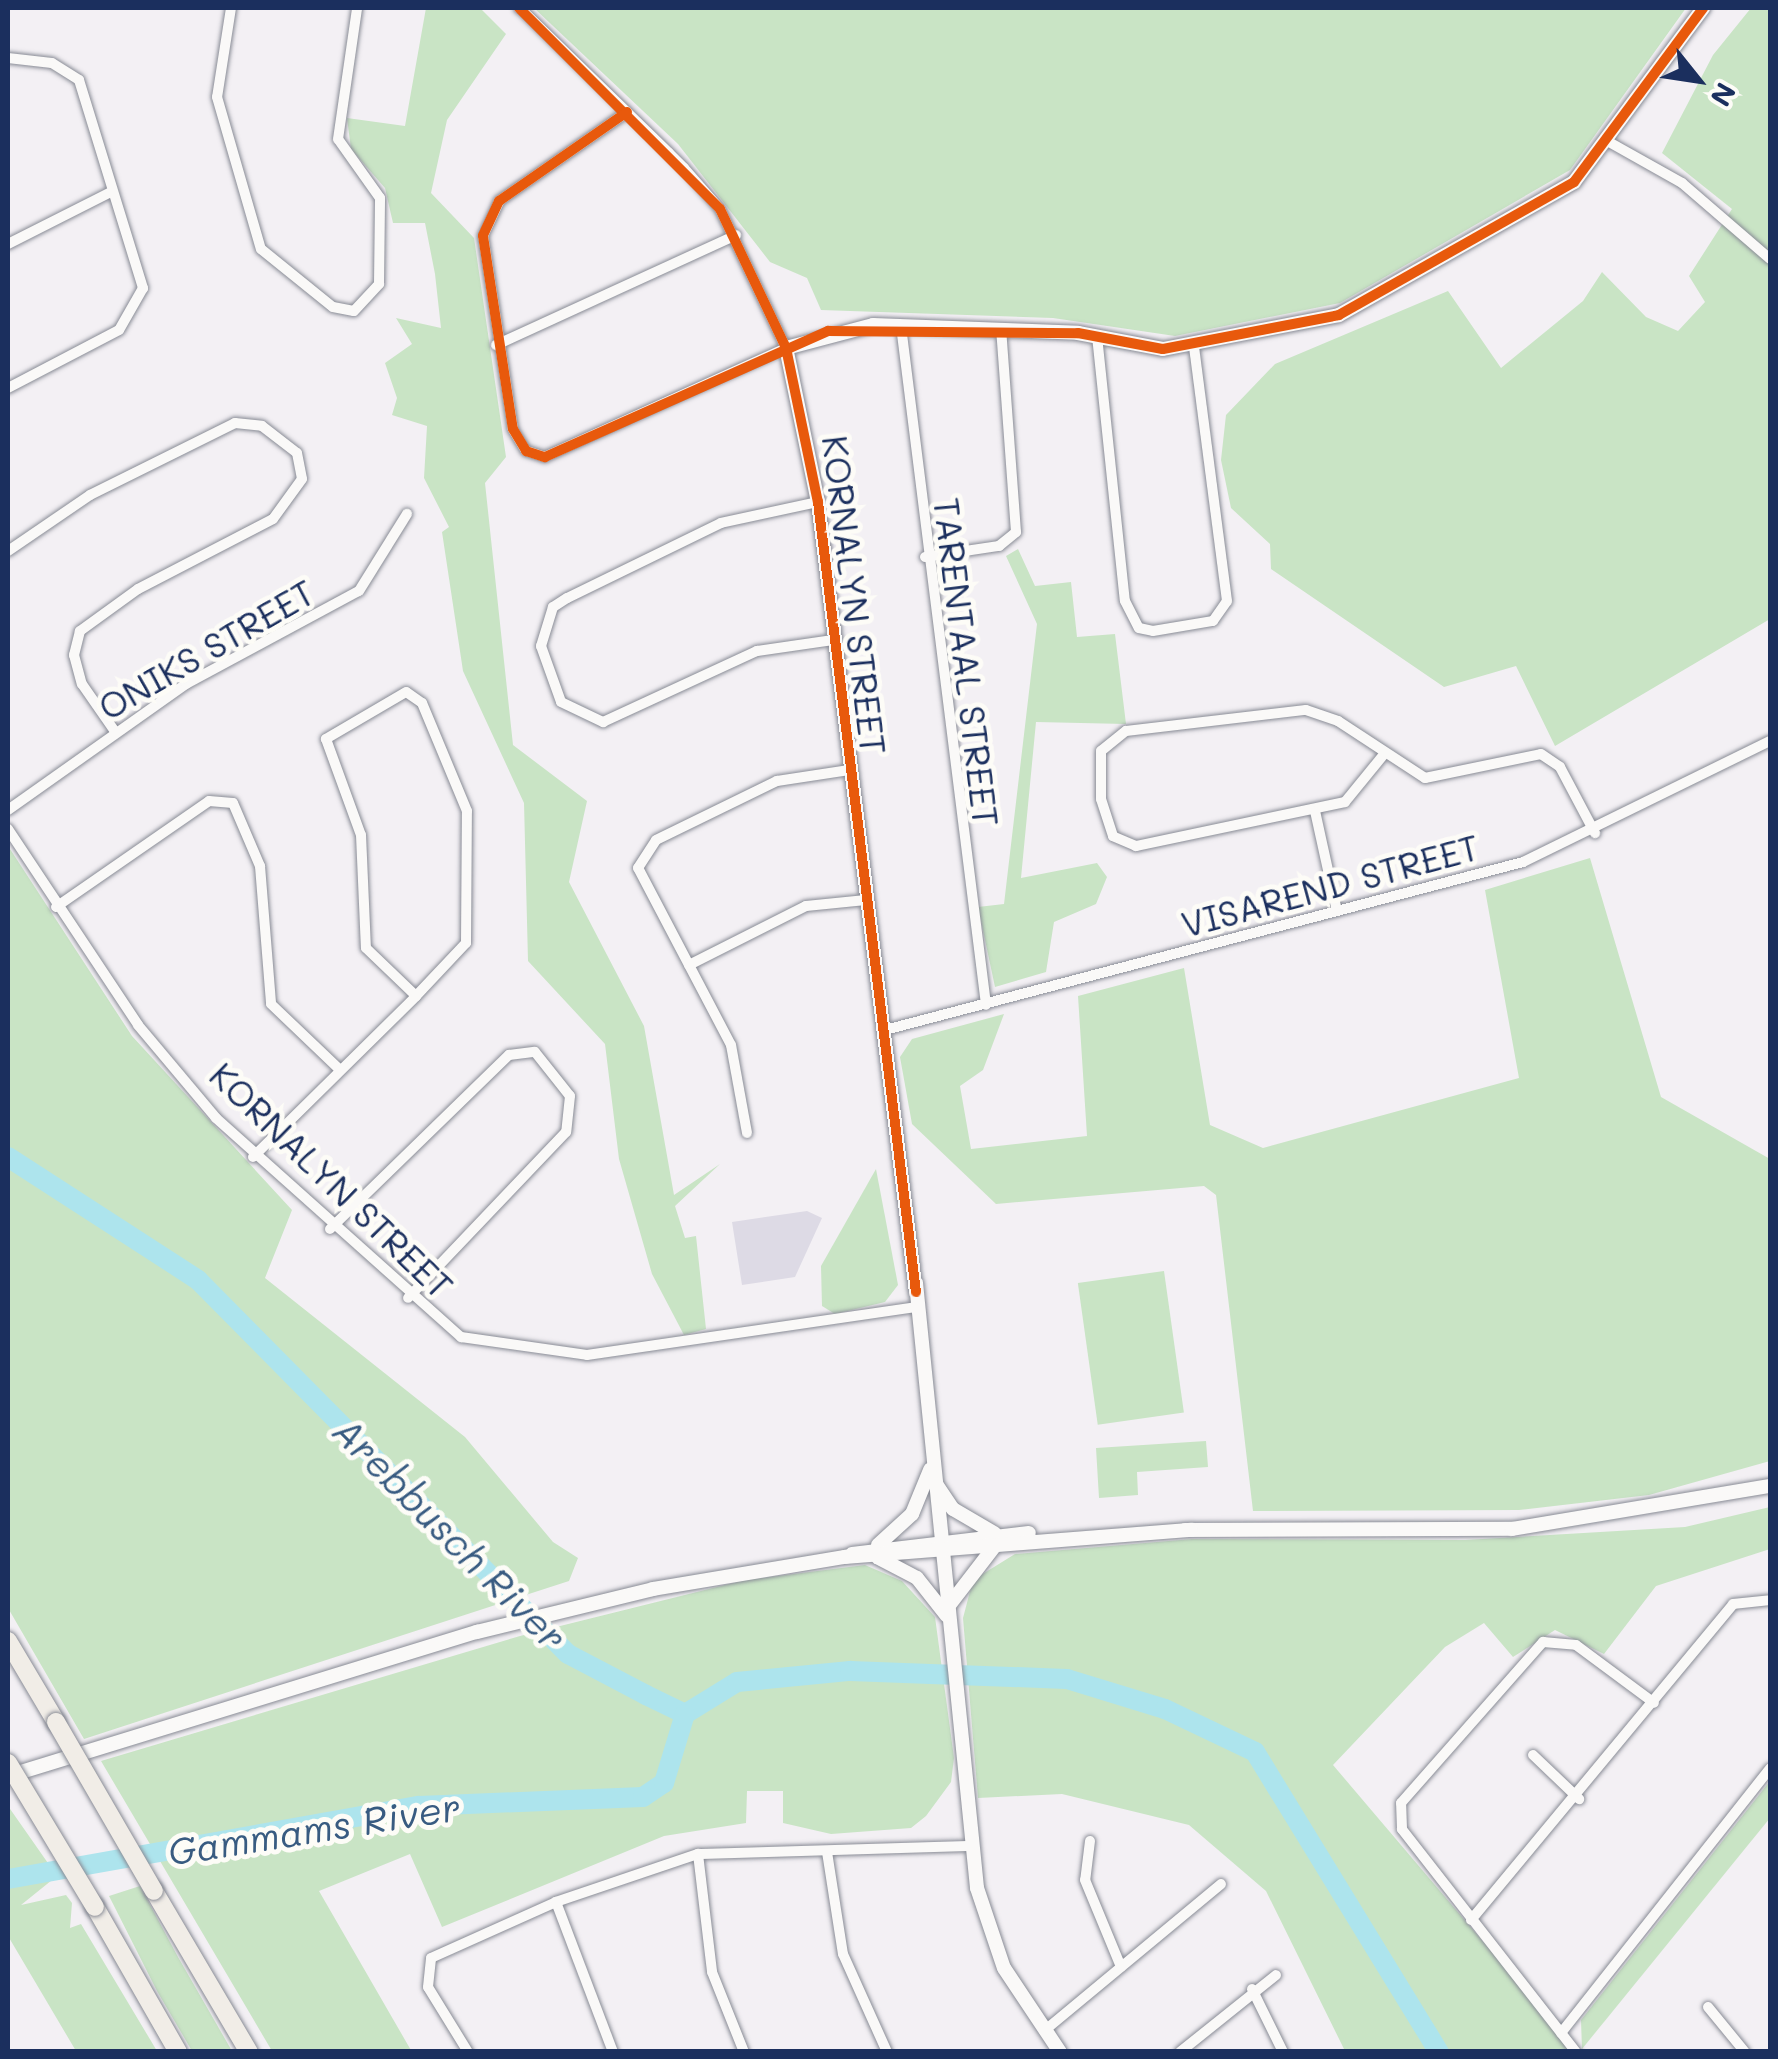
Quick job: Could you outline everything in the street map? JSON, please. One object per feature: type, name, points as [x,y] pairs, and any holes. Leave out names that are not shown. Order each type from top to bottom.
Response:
[{"type":"highway","points":[[8,1641],[248,2052]]},
{"type":"highway","points":[[8,1763],[178,2052]]},
{"type":"street","points":[[232,8],[217,97],[262,250],[333,306],[354,310],[376,296],[380,267],[380,198],[338,140],[357,8]]},
{"type":"street","name":"KORNALYN STREET","points":[[519,8],[627,112],[736,235],[786,348],[818,502],[884,1030],[972,1846],[992,1942],[1060,2052]]},
{"type":"street","points":[[627,112],[493,208],[482,244],[496,345],[518,442],[545,457],[828,331],[902,326],[1000,330],[1194,346],[1374,300],[1519,220],[1574,182],[1608,142],[1704,8]]},
{"type":"street","points":[[8,58],[52,62],[79,80],[142,288],[137,311],[119,330],[8,388]]},
{"type":"street","points":[[1608,142],[1682,183],[1770,259]]},
{"type":"street","points":[[8,244],[111,192]]},
{"type":"street","points":[[496,345],[736,235]]},
{"type":"street","name":"TARENTAAL STREET","points":[[902,326],[924,557],[986,1005]]},
{"type":"street","points":[[924,557],[999,546],[1016,532],[1000,330]]},
{"type":"street","points":[[1097,336],[1125,602],[1140,628],[1153,631],[1213,621],[1227,601],[1194,346]]},
{"type":"street","points":[[8,551],[90,495],[235,423],[262,426],[296,454],[302,479],[274,519],[138,589],[80,631],[74,655],[82,684],[114,730]]},
{"type":"street","points":[[818,502],[721,523],[568,598],[553,607],[541,646],[562,702],[603,722],[757,651],[834,640]]},
{"type":"street","name":"ONIKS STREET","points":[[8,810],[114,730],[359,591],[407,514]]},
{"type":"street","points":[[253,1156],[416,996],[466,942],[468,826],[422,703],[406,692],[326,739],[361,835],[366,948],[416,996]]},
{"type":"street","points":[[1384,754],[1356,795],[1315,811],[1126,845],[1106,820],[1098,762],[1126,731],[1306,710],[1384,754],[1437,778],[1541,754],[1560,767],[1595,833]]},
{"type":"street","name":"VISAREND STREET","points":[[884,1030],[1523,862],[1595,833],[1770,741]]},
{"type":"street","points":[[747,1132],[740,1070],[689,966],[640,884],[644,850],[777,781],[849,770]]},
{"type":"street","points":[[56,907],[208,801],[233,803],[260,866],[271,1004],[339,1070]]},
{"type":"street","points":[[1315,811],[1337,911]]},
{"type":"street","name":"KORNALYN STREET","points":[[8,828],[56,907],[138,1025],[253,1156],[408,1298],[461,1337],[564,1356],[916,1300]]},
{"type":"street","points":[[689,966],[806,906],[866,900]]},
{"type":"street","points":[[330,1229],[509,1055],[536,1052],[570,1096],[566,1132],[408,1298]]},
{"type":"street","points":[[932,1472],[952,1509],[998,1540]]},
{"type":"street","points":[[877,1551],[912,1514],[932,1472]]},
{"type":"street","points":[[8,1776],[537,1616],[845,1556],[939,1543],[1191,1530],[1512,1529],[1770,1486]]},
{"type":"street","points":[[877,1551],[917,1578],[947,1612],[998,1540]]},
{"type":"street","points":[[1471,1920],[1579,1799],[1733,1604],[1770,1600]]},
{"type":"street","points":[[1576,2052],[1402,1829],[1411,1786],[1554,1638],[1654,1703]]},
{"type":"street","points":[[1533,1755],[1579,1799]]},
{"type":"street","points":[[1561,2033],[1770,1768]]},
{"type":"street","points":[[1090,1841],[1085,1880],[1121,1967]]},
{"type":"street","points":[[468,2052],[428,1987],[432,1958],[556,1902],[698,1854],[972,1846]]},
{"type":"street","points":[[826,1852],[842,1954],[887,2052]]},
{"type":"street","points":[[698,1854],[712,1972],[744,2052]]},
{"type":"street","points":[[1044,2031],[1221,1884]]},
{"type":"street","points":[[556,1902],[613,2052]]},
{"type":"street","points":[[1180,2052],[1252,1989],[1276,1975]]},
{"type":"street","points":[[1252,1989],[1283,2052]]},
{"type":"street","points":[[1708,2007],[1746,2052]]},
{"type":"green space","points":[[426,8],[480,8],[506,34],[447,120],[431,193],[474,238],[506,457],[485,483],[513,745],[587,801],[569,882],[644,1026],[674,1195],[720,1164],[675,1206],[685,1238],[696,1236],[706,1329],[684,1335],[652,1274],[619,1159],[605,1044],[528,961],[524,803],[463,671],[442,532],[449,527],[424,478],[427,426],[392,415],[397,398],[385,363],[412,344],[396,318],[441,328],[435,274],[425,223],[393,223],[385,188],[351,149],[347,118],[405,126]]},
{"type":"green space","points":[[534,8],[1686,8],[1570,170],[1340,303],[1175,336],[1053,318],[821,310],[807,278],[770,262],[678,144]]},
{"type":"green space","points":[[1751,8],[1770,8],[1770,619],[1555,746],[1516,666],[1444,687],[1271,569],[1270,544],[1231,508],[1221,460],[1226,415],[1275,364],[1448,291],[1501,368],[1583,301],[1602,272],[1646,317],[1678,331],[1705,302],[1689,276],[1732,209],[1662,153],[1713,55]]},
{"type":"green space","points":[[1018,549],[1035,586],[1071,582],[1077,637],[1115,634],[1126,724],[1036,722],[1021,878],[1097,863],[1107,877],[1096,904],[1054,922],[1046,972],[995,987],[978,907],[1004,904],[1037,624],[1006,556]]},
{"type":"green space","points":[[8,846],[132,1036],[292,1210],[265,1278],[465,1437],[553,1542],[578,1558],[569,1581],[84,1739],[8,1608]]},
{"type":"green space","points":[[1590,858],[1661,1097],[1770,1159],[1770,1461],[1649,1495],[1519,1510],[1253,1511],[1216,1195],[1204,1186],[996,1204],[912,1124],[900,1057],[912,1039],[1004,1014],[983,1070],[960,1086],[971,1149],[1087,1136],[1078,996],[1184,968],[1210,1125],[1263,1148],[1519,1078],[1485,890]]},
{"type":"green space","points":[[876,1169],[898,1285],[885,1302],[835,1314],[822,1306],[821,1266]]},
{"type":"green space","points":[[1164,1271],[1184,1413],[1098,1425],[1078,1283]]},
{"type":"green space","points":[[1206,1441],[1208,1467],[1137,1472],[1138,1495],[1099,1498],[1096,1448]]},
{"type":"green space","points":[[1770,1507],[1770,1549],[1656,1586],[1604,1654],[1555,1630],[1513,1657],[1484,1623],[1445,1647],[1333,1765],[1576,2051],[1345,2051],[1266,1891],[1189,1825],[1062,1794],[978,1798],[963,1618],[973,1580],[1015,1554],[1192,1539],[1465,1540],[1685,1527]]},
{"type":"green space","points":[[865,1565],[902,1581],[935,1617],[954,1758],[951,1782],[926,1816],[911,1828],[831,1834],[783,1823],[783,1791],[747,1791],[746,1823],[664,1836],[442,1927],[410,1854],[319,1891],[412,2052],[272,2051],[101,1761],[520,1636],[745,1580]]},
{"type":"green space","points":[[1770,1781],[1770,1818],[1582,2049],[1581,2020]]},
{"type":"green space","points":[[8,1806],[57,1876],[21,1905],[66,1895],[72,1903],[70,1928],[81,1924],[157,2051],[76,2051],[8,1936]]},
{"type":"green space","points":[[140,1886],[232,2051],[192,2051],[157,1991],[109,1896]]},
{"type":"building","points":[[807,1211],[822,1218],[795,1277],[742,1285],[732,1222]]},
{"type":"waterway","name":"Arebbusch River","points":[[8,1157],[198,1280],[568,1654],[685,1714],[737,1682],[850,1671],[1067,1679],[1165,1709],[1255,1752],[1439,2052]]},
{"type":"waterway","name":"Gammams River","points":[[8,1879],[419,1806],[643,1797],[664,1783],[685,1714]]},
{"type":"cycle path","points":[[519,8],[720,209],[786,348],[818,502],[916,1292]]},
{"type":"cycle path","points":[[627,112],[499,201],[483,236],[513,429],[526,451],[545,457],[828,331],[1078,333],[1163,349],[1339,315],[1574,182],[1703,8]]}]
